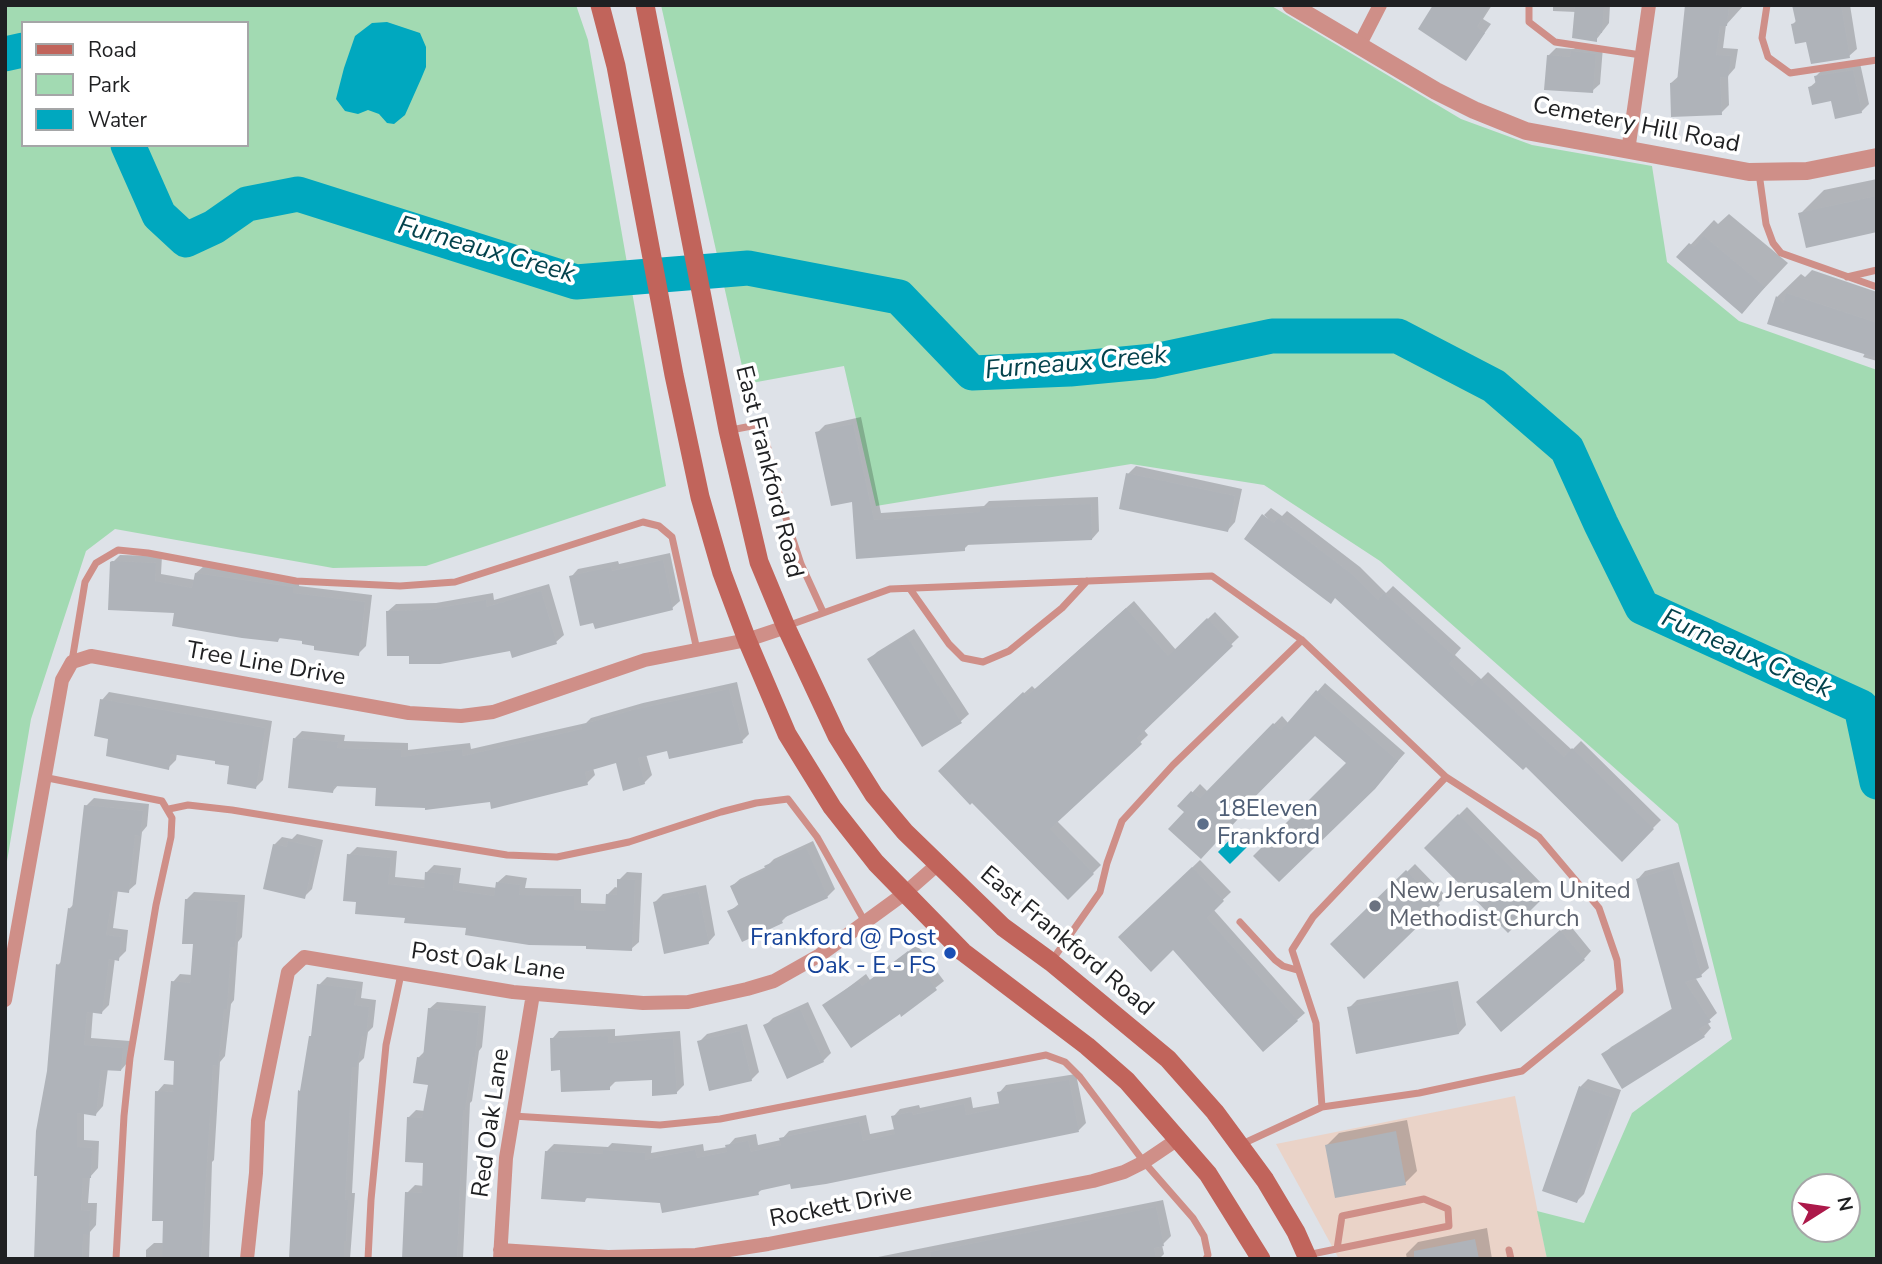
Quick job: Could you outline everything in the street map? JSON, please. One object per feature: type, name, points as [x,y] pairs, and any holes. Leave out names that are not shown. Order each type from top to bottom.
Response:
[{"type":"main road","points":[[600,5],[616,66],[700,498],[722,573],[787,734],[832,807],[876,863],[963,952],[1087,1046],[1127,1081],[1208,1174],[1261,1259]]},
{"type":"main road","name":"East Frankford Road","points":[[645,5],[728,430],[759,562],[837,736],[874,795],[905,832],[1003,927],[1051,962],[1168,1059],[1215,1112],[1265,1181],[1307,1257]]},
{"type":"street","name":"Cemetery Hill Road","points":[[1291,5],[1446,96],[1526,131],[1759,172],[1807,171],[1877,157]]},
{"type":"street","points":[[1359,46],[1376,18],[1380,5]]},
{"type":"street","points":[[1628,151],[1649,5]]},
{"type":"street","name":"Tree Line Drive","points":[[72,662],[91,656],[409,713],[461,716],[492,712],[645,660],[747,640],[786,627]]},
{"type":"street","points":[[5,1000],[62,680],[72,662]]},
{"type":"street","name":"Post Oak Lane","points":[[247,1259],[256,1173],[258,1121],[288,972],[304,957],[533,994],[642,1003],[688,1002],[774,981],[820,955],[905,893],[938,864]]},
{"type":"street","name":"Red Oak Lane","points":[[500,1254],[506,1158],[533,994]]},
{"type":"street","name":"Rockett Drive","points":[[500,1254],[619,1258],[696,1255],[768,1244],[1093,1181],[1124,1172],[1178,1139]]},
{"type":"lane","points":[[1529,5],[1529,22],[1555,42],[1642,55]]},
{"type":"lane","points":[[1767,5],[1762,38],[1768,57],[1790,73],[1877,60]]},
{"type":"lane","points":[[1759,172],[1766,224],[1773,243],[1781,253],[1877,287]]},
{"type":"lane","points":[[1846,277],[1877,271]]},
{"type":"lane","points":[[728,430],[762,424],[782,506],[801,564],[823,612]]},
{"type":"lane","points":[[72,662],[85,582],[96,563],[118,550],[148,553],[296,581],[400,586],[455,582],[643,522],[659,526],[672,537],[697,650]]},
{"type":"lane","points":[[786,627],[890,589],[1212,576],[1303,640],[1446,777],[1539,838],[1599,908],[1616,960],[1620,991],[1522,1071],[1419,1093],[1322,1107],[1239,1145]]},
{"type":"lane","points":[[910,589],[949,644],[963,658],[983,662],[1009,651],[1062,608],[1087,581]]},
{"type":"lane","points":[[1051,962],[1100,892],[1122,821],[1173,765],[1303,640]]},
{"type":"lane","points":[[43,776],[162,801],[172,818],[171,837],[156,905],[130,1058],[116,1259]]},
{"type":"lane","points":[[1322,1107],[1316,1023],[1292,950],[1313,917],[1446,777]]},
{"type":"lane","points":[[169,809],[188,805],[232,810],[507,855],[557,858],[629,842],[733,809],[788,799],[817,837],[865,922]]},
{"type":"lane","points":[[1240,922],[1275,960],[1283,966],[1297,970]]},
{"type":"lane","points":[[368,1259],[386,1045],[401,974]]},
{"type":"lane","points":[[513,1116],[660,1125],[720,1119],[1046,1055],[1065,1062],[1080,1077],[1144,1162],[1193,1217],[1204,1236],[1208,1255],[1206,1259]]},
{"type":"lane","points":[[1307,1257],[1450,1226],[1448,1209],[1424,1199],[1342,1216],[1337,1249]]},
{"type":"shaded area","points":[[1515,1096],[1547,1259],[1339,1259],[1276,1144]]},
{"type":"green space","points":[[5,5],[576,5],[588,40],[666,486],[426,566],[333,568],[115,529],[86,551],[31,719],[5,873]]},
{"type":"green space","points":[[661,5],[1270,5],[1461,119],[1532,145],[1652,166],[1667,262],[1739,321],[1877,370],[1877,1259],[1547,1259],[1537,1211],[1584,1223],[1632,1113],[1732,1039],[1678,824],[1380,561],[1264,485],[1131,464],[876,506],[844,366],[746,384]]},
{"type":"water","points":[[387,22],[420,33],[426,47],[426,67],[405,115],[394,124],[387,123],[379,114],[368,110],[358,114],[345,111],[336,99],[355,36],[372,23]]},
{"type":"water","points":[[1238,831],[1251,843],[1230,864],[1218,852]]},
{"type":"building","points":[[1433,5],[1490,5],[1477,27],[1485,33],[1466,61],[1418,29]]},
{"type":"building","points":[[1575,5],[1604,5],[1602,33],[1597,32],[1597,42],[1572,38]]},
{"type":"building","points":[[1685,5],[1729,5],[1727,26],[1720,26],[1716,55],[1731,56],[1728,78],[1720,77],[1722,115],[1671,117],[1670,83],[1677,82]]},
{"type":"building","points":[[1792,5],[1841,5],[1850,58],[1811,64],[1806,42],[1795,44],[1791,24],[1796,23]]},
{"type":"building","points":[[1571,51],[1596,54],[1593,93],[1544,90],[1547,55],[1570,57]]},
{"type":"building","points":[[1853,70],[1862,113],[1835,119],[1831,101],[1812,105],[1808,87],[1816,85],[1814,76]]},
{"type":"building","points":[[1877,196],[1877,232],[1806,248],[1798,213]]},
{"type":"building","points":[[1704,236],[1765,287],[1742,314],[1676,257],[1689,243],[1694,247]]},
{"type":"building","points":[[1786,293],[1877,323],[1877,358],[1767,324],[1776,296],[1783,303]]},
{"type":"building","points":[[853,424],[874,520],[980,512],[980,508],[1091,504],[1092,540],[965,545],[965,551],[856,559],[852,502],[831,506],[815,432]]},
{"type":"building","points":[[1126,473],[1235,496],[1228,532],[1119,509]]},
{"type":"building","points":[[1262,514],[1274,523],[1278,518],[1353,575],[1378,600],[1384,593],[1455,657],[1449,664],[1472,686],[1479,678],[1564,757],[1572,748],[1654,829],[1622,862],[1526,767],[1523,770],[1335,598],[1331,604],[1244,539]]},
{"type":"building","points":[[663,560],[673,610],[595,629],[593,623],[580,626],[569,576],[611,567],[612,571]]},
{"type":"building","points":[[112,561],[156,563],[155,581],[192,588],[195,573],[293,587],[293,593],[365,602],[359,656],[314,650],[314,646],[302,644],[302,641],[279,638],[278,642],[242,638],[172,626],[174,613],[108,610]]},
{"type":"building","points":[[541,591],[557,644],[512,658],[510,651],[440,664],[409,664],[409,656],[387,656],[386,611],[427,610],[486,600],[487,607]]},
{"type":"building","points":[[1126,608],[1168,656],[1207,618],[1233,646],[1137,738],[1142,744],[1050,829],[1094,874],[1068,900],[938,771],[1023,692],[1027,696]]},
{"type":"building","points":[[906,635],[962,723],[922,747],[867,659]]},
{"type":"building","points":[[729,689],[743,743],[669,759],[667,751],[638,758],[645,784],[623,791],[616,763],[585,772],[588,785],[491,809],[490,802],[425,810],[375,806],[376,788],[334,786],[333,793],[288,788],[293,738],[338,742],[337,748],[401,750],[401,757],[462,749],[463,756],[582,729],[581,725],[633,710]]},
{"type":"building","points":[[1316,690],[1398,761],[1375,789],[1279,882],[1253,856],[1346,763],[1315,736],[1235,817],[1238,819],[1201,859],[1168,829],[1184,812],[1177,806],[1191,791],[1200,798],[1273,723],[1281,730]]},
{"type":"building","points":[[100,699],[265,728],[256,789],[227,784],[229,766],[215,764],[215,761],[171,754],[169,770],[106,756],[108,739],[94,736]]},
{"type":"building","points":[[84,805],[143,811],[140,836],[135,835],[129,893],[113,891],[106,935],[121,937],[119,961],[109,959],[102,1014],[87,1012],[84,1045],[123,1048],[121,1071],[101,1070],[96,1116],[77,1113],[77,1147],[92,1148],[91,1178],[83,1178],[81,1210],[90,1211],[89,1235],[83,1234],[82,1259],[34,1259],[36,1131],[47,1071],[56,964],[60,965],[68,908],[72,909]]},
{"type":"building","points":[[1458,814],[1542,899],[1508,933],[1424,848]]},
{"type":"building","points":[[288,841],[316,847],[305,899],[263,889],[273,844],[287,847]]},
{"type":"building","points":[[806,847],[828,898],[781,919],[783,923],[742,942],[727,911],[739,906],[730,886],[766,869],[764,866]]},
{"type":"building","points":[[347,854],[391,858],[388,884],[424,888],[425,872],[454,875],[453,890],[494,896],[496,882],[520,885],[519,895],[574,896],[574,910],[605,911],[606,894],[617,895],[617,879],[635,880],[632,951],[586,949],[586,946],[529,945],[465,935],[466,928],[404,923],[405,918],[355,914],[356,902],[343,901]]},
{"type":"building","points":[[1192,867],[1224,901],[1207,918],[1298,1021],[1263,1052],[1173,950],[1151,972],[1118,937]]},
{"type":"building","points":[[1672,868],[1702,977],[1685,982],[1711,1022],[1699,1029],[1705,1037],[1622,1089],[1601,1054],[1672,1010],[1636,879]]},
{"type":"building","points":[[1406,870],[1440,905],[1364,979],[1330,944]]},
{"type":"building","points":[[698,892],[709,944],[664,954],[653,902]]},
{"type":"building","points":[[185,899],[238,902],[235,947],[231,947],[227,1009],[224,1009],[218,1066],[213,1065],[201,1259],[162,1259],[163,1221],[152,1221],[155,1091],[173,1092],[174,1061],[164,1060],[171,981],[190,983],[193,944],[182,944]]},
{"type":"building","points":[[1560,930],[1585,960],[1501,1032],[1476,1002]]},
{"type":"building","points":[[908,951],[937,990],[901,1017],[900,1014],[851,1048],[822,1005],[858,981],[862,986]]},
{"type":"building","points":[[317,984],[357,989],[354,1005],[369,1007],[366,1037],[362,1036],[357,1067],[352,1067],[345,1200],[348,1200],[346,1241],[344,1259],[289,1259],[298,1090],[300,1091],[311,1036]]},
{"type":"building","points":[[1450,988],[1459,1034],[1356,1054],[1347,1007]]},
{"type":"building","points":[[428,1008],[479,1013],[475,1057],[463,1110],[457,1259],[402,1259],[405,1192],[422,1193],[423,1163],[405,1162],[407,1117],[422,1118],[428,1085],[413,1083],[417,1057],[423,1058]]},
{"type":"building","points":[[800,1009],[824,1062],[787,1079],[763,1025]]},
{"type":"building","points":[[740,1031],[752,1081],[709,1091],[697,1041]]},
{"type":"building","points":[[608,1036],[608,1043],[673,1038],[677,1094],[652,1096],[652,1080],[610,1082],[610,1090],[561,1092],[560,1070],[551,1071],[550,1038]]},
{"type":"building","points":[[1069,1080],[1079,1132],[826,1184],[791,1189],[790,1184],[758,1191],[759,1195],[662,1213],[660,1203],[586,1198],[585,1202],[541,1199],[545,1151],[603,1154],[603,1150],[645,1153],[645,1160],[695,1150],[697,1158],[727,1152],[725,1145],[748,1141],[751,1152],[781,1145],[779,1138],[859,1122],[863,1141],[895,1134],[891,1116],[912,1112],[913,1115],[964,1104],[966,1115],[1000,1108],[997,1092]]},
{"type":"building","points":[[1579,1086],[1614,1098],[1577,1203],[1542,1191]]},
{"type":"building","points":[[1396,1131],[1406,1185],[1335,1198],[1325,1145]]},
{"type":"building","points":[[1156,1207],[1164,1246],[1154,1248],[1156,1259],[931,1259],[930,1252]]},
{"type":"building","points":[[1475,1239],[1479,1259],[1414,1259],[1414,1251]]},
{"type":"waterway","name":"Furneaux Creek","points":[[5,54],[21,50]]},
{"type":"waterway","name":"Furneaux Creek","points":[[129,147],[159,215],[186,240],[214,227],[247,204],[298,194],[576,282],[748,268],[899,297],[972,373],[1070,369],[1154,361],[1272,336],[1398,336],[1494,386],[1567,449],[1642,607],[1861,707],[1877,782]]},
{"type":"place","name":"18Eleven Frankford","points":[[1203,824]]},
{"type":"place","name":"New Jerusalem United Methodist Church","points":[[1375,906]]},
{"type":"place","name":"Frankford @ Post Oak - E - FS","points":[[950,953]]}]
